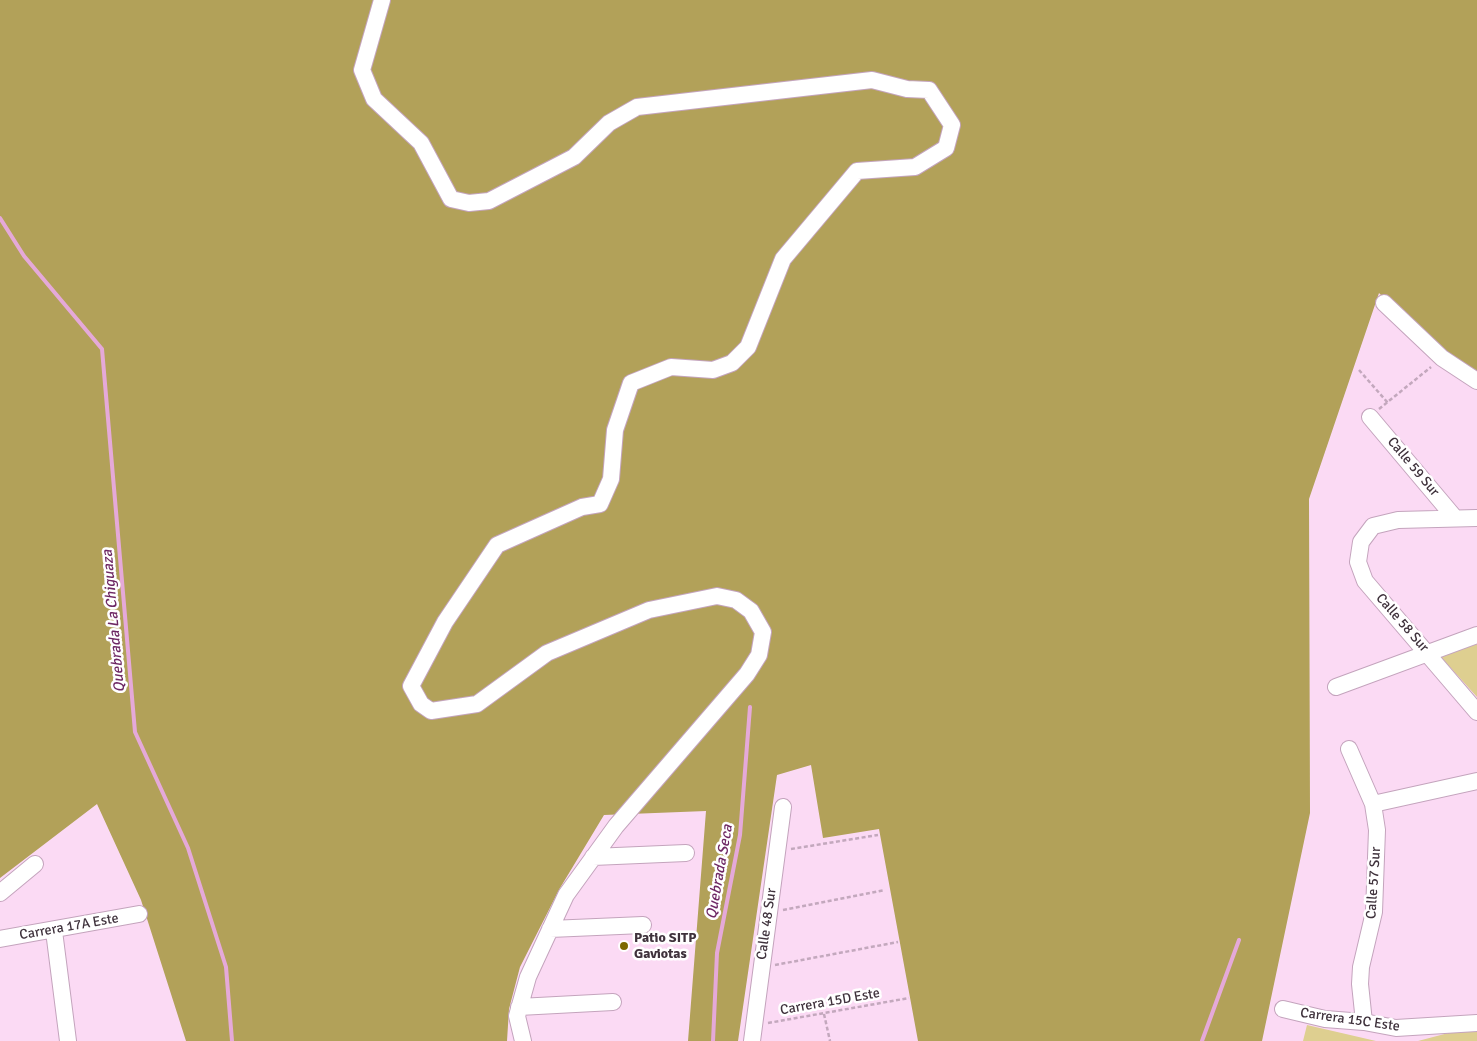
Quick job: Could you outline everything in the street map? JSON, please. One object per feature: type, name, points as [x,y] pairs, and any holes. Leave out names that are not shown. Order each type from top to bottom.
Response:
[{"type":"street","points":[[382,0],[362,70],[374,99],[421,143],[451,199],[469,203],[489,201],[574,157],[609,123],[637,107],[872,80],[907,89],[929,90],[952,125],[946,148],[916,167],[857,170],[783,258],[748,347],[732,363],[713,370],[671,367],[631,384],[615,430],[611,479],[600,504],[582,507],[498,545],[444,622],[411,686],[421,704],[431,711],[477,704],[547,653],[649,610],[717,596],[736,600],[751,611],[763,632],[760,655],[747,674],[616,826],[569,890],[528,977],[517,1016],[522,1041]]},
{"type":"street","points":[[1384,303],[1442,358],[1477,381]]},
{"type":"street","name":"Calle 59 Sur","points":[[1370,417],[1455,518]]},
{"type":"street","points":[[1455,518],[1477,518]]},
{"type":"street","name":"Calle 58 Sur","points":[[1455,518],[1398,520],[1374,526],[1365,536],[1359,549],[1358,562],[1362,575],[1477,712]]},
{"type":"street","points":[[1336,687],[1477,635]]},
{"type":"street","name":"Calle 57 Sur","points":[[1348,749],[1373,804],[1377,830],[1377,876],[1374,912],[1361,968],[1360,984],[1364,1022]]},
{"type":"street","points":[[1373,804],[1477,781]]},
{"type":"street","name":"Calle 48 Sur","points":[[753,1033],[783,807]]},
{"type":"street","points":[[593,857],[686,853]]},
{"type":"street","points":[[0,893],[34,864]]},
{"type":"street","name":"Carrera 17A Este","points":[[0,939],[139,914]]},
{"type":"street","points":[[550,929],[643,924]]},
{"type":"street","points":[[54,930],[68,1041]]},
{"type":"street","points":[[519,1007],[613,1002]]},
{"type":"street","name":"Carrera 15C Este","points":[[1283,1009],[1325,1019],[1364,1022],[1396,1028],[1477,1023]]},
{"type":"path","points":[[1370,417],[1442,358]]},
{"type":"path","points":[[1359,370],[1388,403]]},
{"type":"path","points":[[777,851],[878,835]]},
{"type":"path","points":[[769,912],[885,890]]},
{"type":"path","points":[[762,968],[898,942]]},
{"type":"path","name":"Carrera 15D Este","points":[[753,1033],[824,1014],[909,998]]},
{"type":"path","points":[[824,1014],[830,1041]]},
{"type":"shaded area","points":[[0,0],[1477,0],[1477,373],[1443,357],[1379,293],[1309,499],[1310,813],[1262,1041],[918,1041],[879,829],[823,838],[811,765],[777,775],[738,1041],[688,1041],[706,811],[604,815],[560,888],[520,967],[509,1009],[507,1041],[186,1041],[141,900],[97,804],[0,878]]},
{"type":"shaded area","points":[[1477,644],[1477,697],[1440,656]]},
{"type":"shaded area","points":[[1307,1025],[1376,1041],[1303,1041]]},
{"type":"shaded area","points":[[1471,1027],[1477,1029],[1477,1041],[1418,1041]]},
{"type":"waterway","name":"Quebrada La Chiguaza","points":[[0,218],[24,256],[102,349],[135,732],[188,848],[226,967],[232,1041]]},
{"type":"waterway","name":"Quebrada Seca","points":[[713,1041],[717,953],[740,835],[750,707]]},
{"type":"waterway","points":[[1202,1041],[1239,940]]},
{"type":"place","name":"Patio SITP Gaviotas","points":[[624,946]]}]
